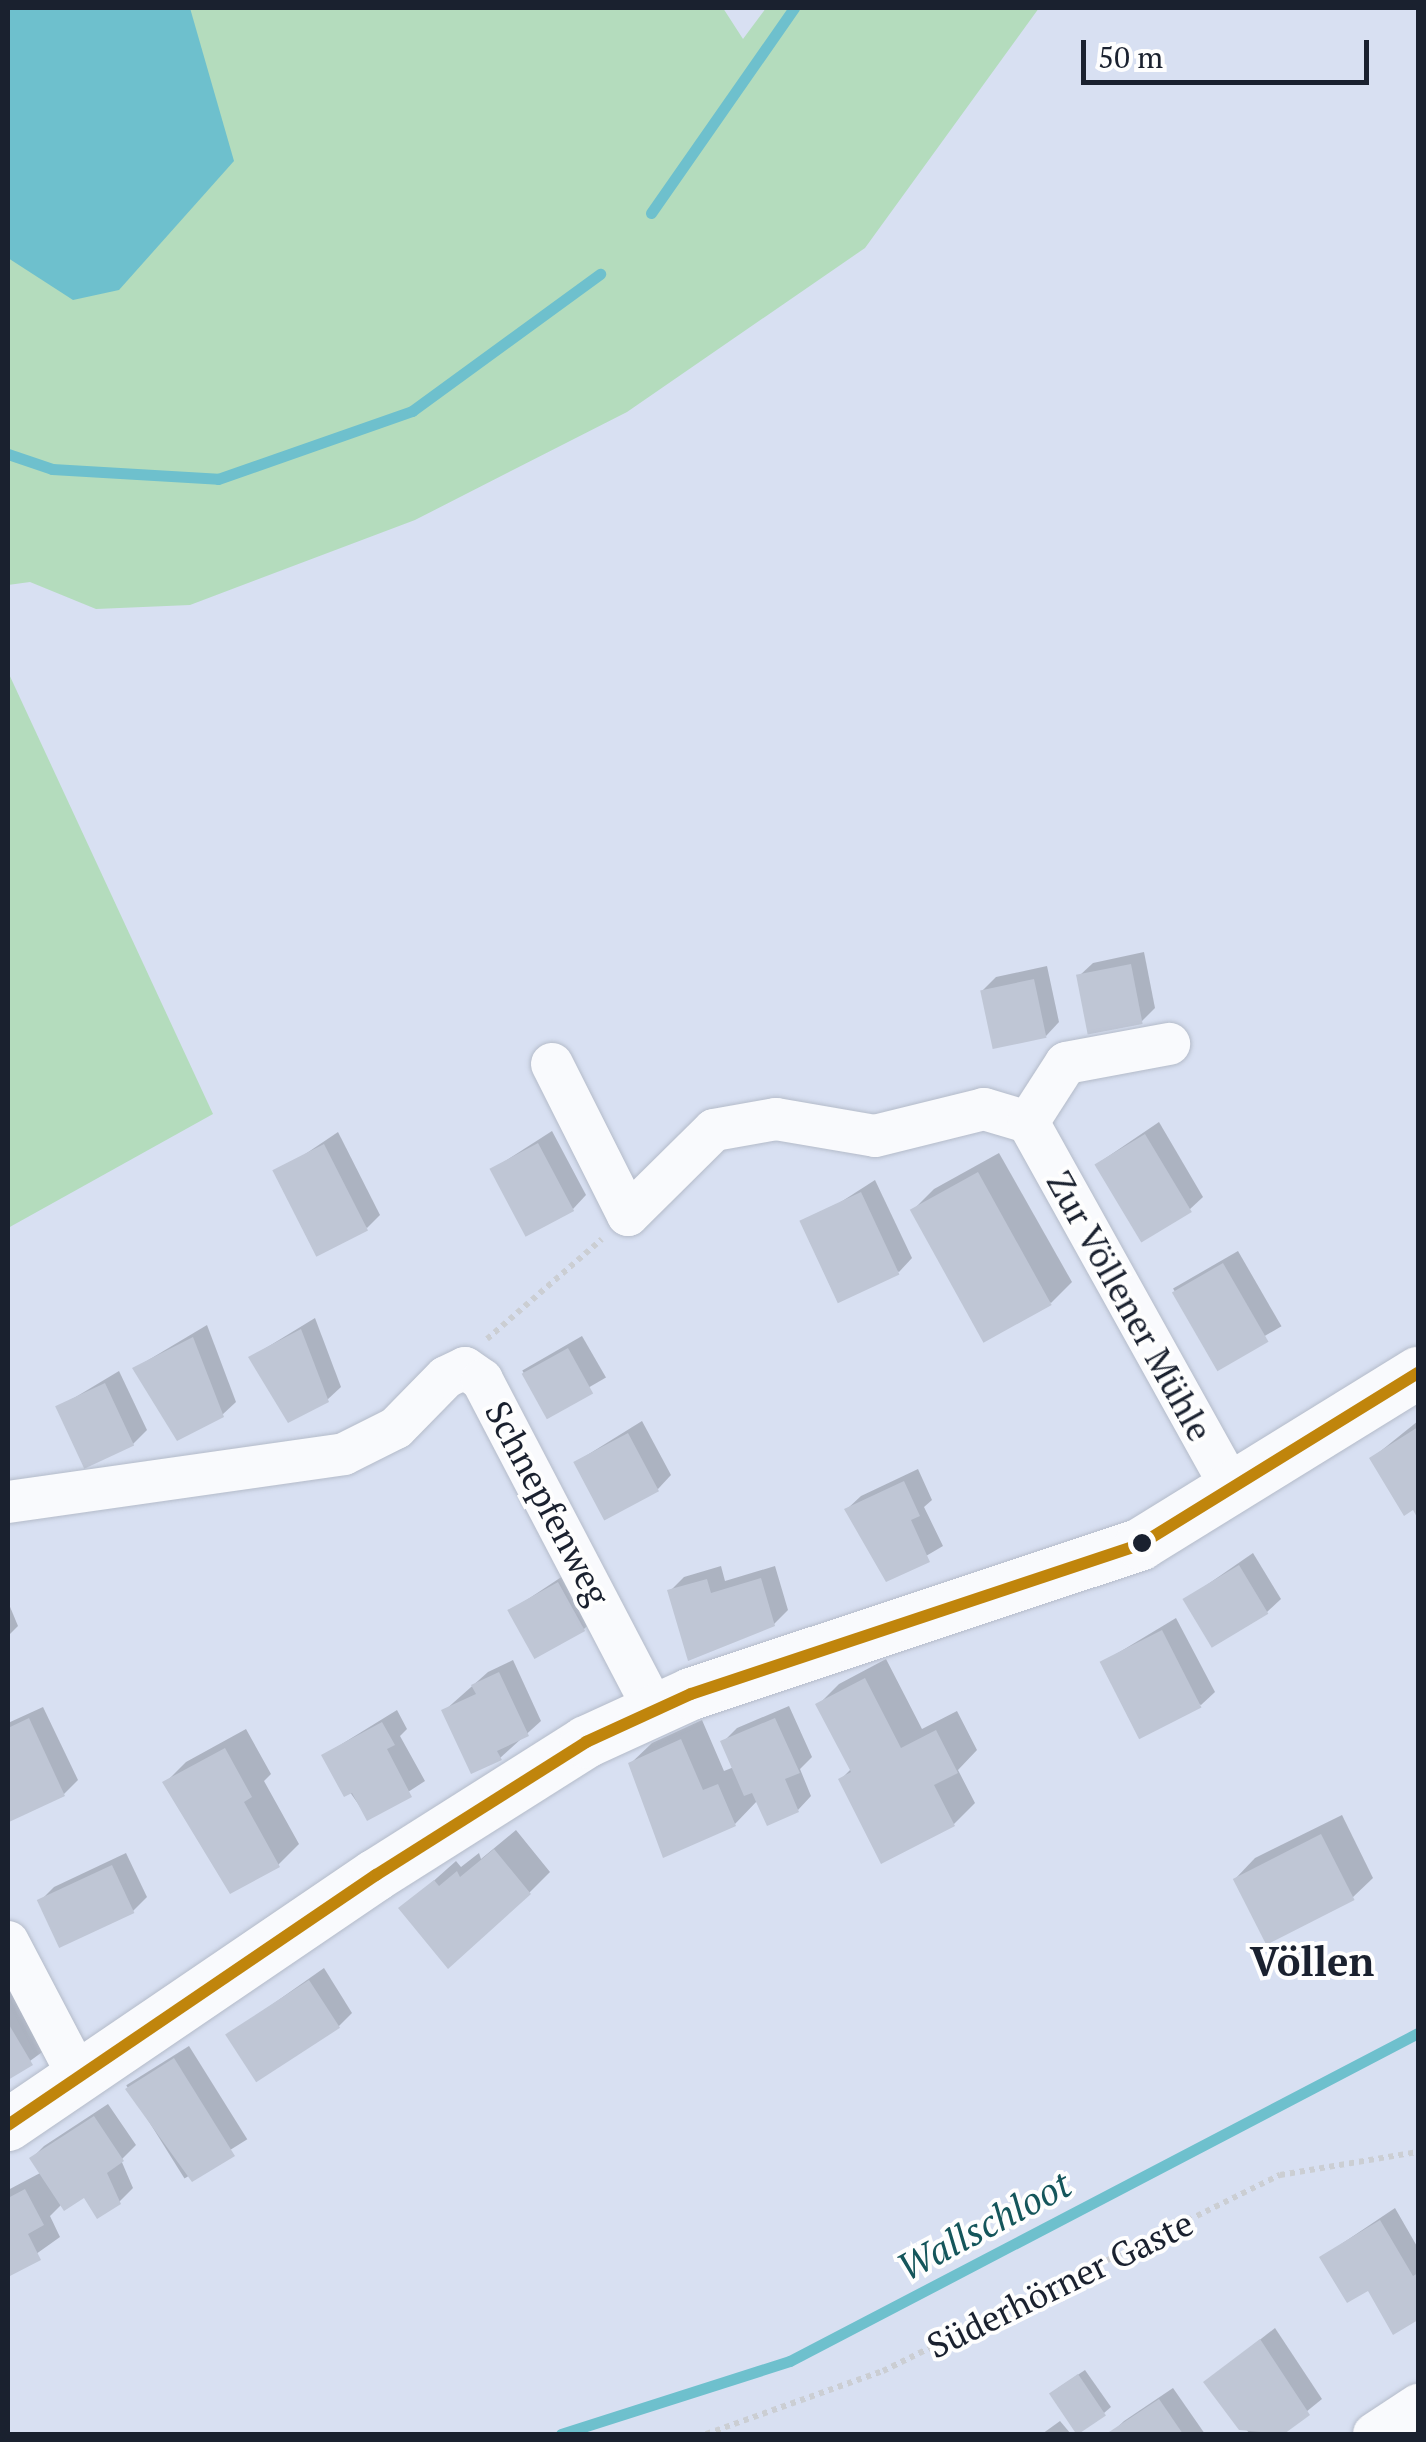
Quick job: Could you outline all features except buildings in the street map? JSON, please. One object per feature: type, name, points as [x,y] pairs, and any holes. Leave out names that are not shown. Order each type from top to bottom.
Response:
[{"type":"street","points":[[552,1064],[628,1215],[714,1130],[776,1119],[874,1136],[984,1109],[1028,1122],[1066,1064],[1169,1044]]},
{"type":"street","name":"Zur Völlener Mühle","points":[[1028,1122],[1232,1489]]},
{"type":"street","name":"Schnepfenweg","points":[[8,1502],[344,1454],[396,1428],[446,1376],[465,1368],[482,1380],[654,1710]]},
{"type":"street","points":[[8,2125],[526,1778],[654,1710],[1086,1566],[1141,1544],[1418,1373]]},
{"type":"street","points":[[8,1942],[79,2077]]},
{"type":"street","points":[[1374,2434],[1418,2405]]},
{"type":"path","points":[[465,1368],[484,1341],[628,1215]]},
{"type":"path","name":"Süderhörner Gaste","points":[[706,2434],[884,2372],[1280,2175],[1418,2152]]},
{"type":"green space","points":[[8,8],[723,8],[743,39],[766,8],[1039,8],[865,248],[627,412],[415,520],[190,605],[96,609],[30,582],[8,585]]},
{"type":"green space","points":[[8,672],[213,1114],[8,1228]]},
{"type":"water","points":[[8,8],[190,8],[234,161],[119,290],[73,300],[8,258]]},
{"type":"waterway","points":[[651,213],[794,8]]},
{"type":"waterway","points":[[8,454],[52,469],[218,479],[412,411],[600,274]]},
{"type":"waterway","name":"Wallschloot","points":[[561,2434],[790,2361],[1418,2033]]},
{"type":"transit line","points":[[8,2125],[376,1875],[586,1742],[691,1694],[1141,1544],[1418,1373]]},
{"type":"district","name":"Völlen","points":[[1312,1961]]}]
